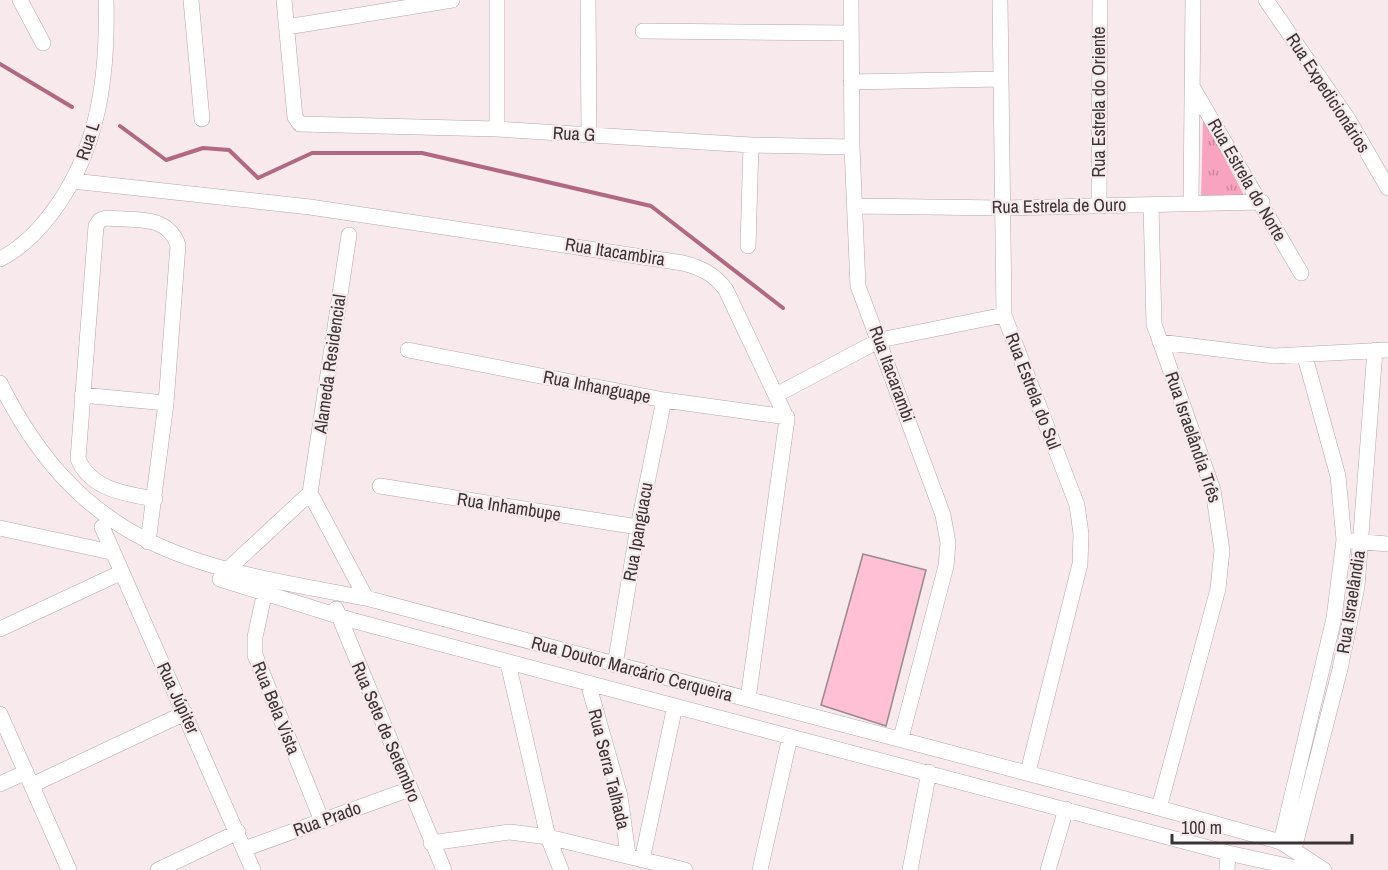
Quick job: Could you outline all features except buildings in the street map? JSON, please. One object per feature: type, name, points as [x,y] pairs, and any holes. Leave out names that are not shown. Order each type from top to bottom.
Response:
[{"type":"street","points":[[20,0],[43,43]]},
{"type":"street","name":"Rua L","points":[[0,271],[4,257],[40,229],[73,181],[94,130],[106,59],[106,0]]},
{"type":"street","points":[[191,0],[202,119]]},
{"type":"street","points":[[284,0],[287,27],[452,0]]},
{"type":"street","points":[[497,0],[497,129]]},
{"type":"street","points":[[588,0],[589,134]]},
{"type":"street","name":"Rua Itacarambi","points":[[851,0],[852,147],[858,286],[880,340],[943,515],[948,543],[946,566],[901,738]]},
{"type":"street","name":"Rua Estrela do Sul","points":[[1000,0],[1004,315],[1077,505],[1081,534],[1080,564],[1028,772]]},
{"type":"street","name":"Rua Estrela do Oriente","points":[[1099,205],[1100,0]]},
{"type":"street","points":[[1191,203],[1193,0]]},
{"type":"street","name":"Rua Expedicionários","points":[[1266,0],[1348,119],[1388,188]]},
{"type":"street","name":"Rua G","points":[[287,27],[297,122],[497,129],[751,145],[852,147]]},
{"type":"street","points":[[643,31],[850,33]]},
{"type":"street","points":[[851,82],[1001,79]]},
{"type":"street","name":"Rua Estrela do Norte","points":[[1193,88],[1262,202],[1301,273]]},
{"type":"street","points":[[748,246],[751,145]]},
{"type":"street","name":"Rua Itacambira","points":[[73,181],[389,218],[683,263],[704,269],[726,290],[787,417]]},
{"type":"street","name":"Rua Estrela de Ouro","points":[[856,206],[1002,208],[1262,202]]},
{"type":"street","name":"Rua Israelândia Três","points":[[1151,205],[1152,317],[1213,490],[1222,550],[1218,589],[1159,808]]},
{"type":"street","points":[[148,542],[155,499],[166,403],[178,245],[174,234],[161,223],[106,218],[100,220],[96,226],[77,445],[82,468],[109,489],[155,499]]},
{"type":"street","name":"Alameda Residencial","points":[[310,493],[349,235]]},
{"type":"street","points":[[776,395],[880,340],[1004,315]]},
{"type":"street","points":[[1160,342],[1274,356],[1305,357],[1382,350]]},
{"type":"street","name":"Rua Inhanguape","points":[[408,350],[664,400],[787,417]]},
{"type":"street","name":"Rua Israelândia","points":[[1287,845],[1351,625],[1382,350]]},
{"type":"street","points":[[1287,845],[1334,618],[1344,540],[1338,476],[1305,357]]},
{"type":"street","name":"Rua Doutor Marcário Cerqueira","points":[[0,383],[33,442],[69,486],[107,518],[148,542],[226,571],[366,598],[1028,772],[1287,845],[1324,870]]},
{"type":"street","points":[[82,395],[166,403]]},
{"type":"street","name":"Rua Ipanguacu","points":[[615,665],[638,527],[664,400]]},
{"type":"street","name":"Rua Doutor Marcário Cerqueira","points":[[0,404],[24,446],[41,470],[63,493],[102,527],[183,566],[337,615],[508,663],[929,772],[1228,854],[1305,870]]},
{"type":"street","points":[[748,699],[787,417]]},
{"type":"street","name":"Rua Inhambupe","points":[[380,486],[638,527]]},
{"type":"street","points":[[226,571],[310,493],[366,598]]},
{"type":"street","name":"Rua Júpiter","points":[[102,527],[120,573],[185,713],[253,870]]},
{"type":"street","points":[[0,528],[111,552]]},
{"type":"street","points":[[1344,540],[1388,544]]},
{"type":"street","points":[[0,628],[120,573]]},
{"type":"street","name":"Rua Bela Vista","points":[[265,591],[255,637],[255,655],[322,821]]},
{"type":"street","name":"Rua Sete de Setembro","points":[[331,592],[337,615],[444,870]]},
{"type":"street","points":[[508,663],[548,837],[561,870]]},
{"type":"street","name":"Rua Serra Talhada","points":[[588,683],[620,796],[644,862]]},
{"type":"street","points":[[644,862],[675,706]]},
{"type":"street","points":[[768,731],[776,720],[778,707]]},
{"type":"street","points":[[0,784],[29,778],[185,713]]},
{"type":"street","points":[[0,714],[69,870]]},
{"type":"street","points":[[806,741],[801,733],[801,726],[804,720],[812,716]]},
{"type":"street","points":[[760,870],[789,737]]},
{"type":"street","points":[[910,870],[929,772]]},
{"type":"street","name":"Rua Prado","points":[[244,849],[410,789]]},
{"type":"street","points":[[1048,870],[1066,809]]},
{"type":"street","points":[[158,870],[238,832]]},
{"type":"street","points":[[431,843],[496,832],[548,837],[644,862],[685,870]]},
{"type":"street","points":[[1227,870],[1228,854]]},
{"type":"green space","points":[[1203,117],[1246,199],[1201,200]]},
{"type":"waterway","points":[[0,64],[72,107]]},
{"type":"waterway","points":[[120,126],[166,160],[203,148],[229,150],[258,178],[312,153],[422,153],[651,206],[783,308]]}]
